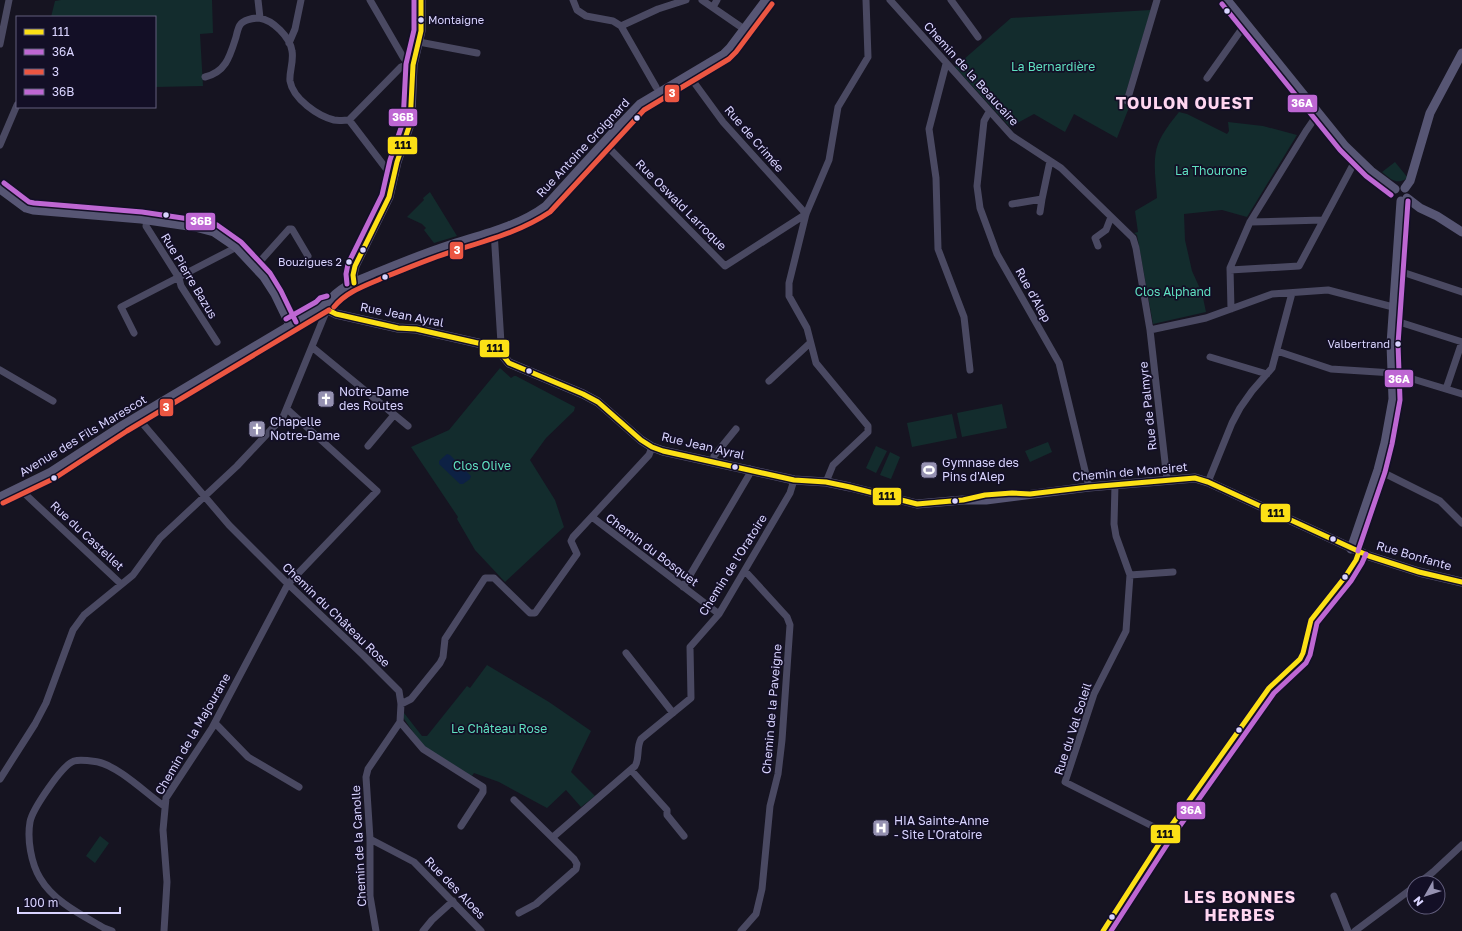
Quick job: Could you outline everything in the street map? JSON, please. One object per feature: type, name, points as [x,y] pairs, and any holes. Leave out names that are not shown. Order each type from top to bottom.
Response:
[{"type":"main road","points":[[326,308],[336,292],[354,283],[353,275],[355,266],[389,197],[396,174],[397,162],[410,124],[413,65],[419,42],[422,20],[421,0]]},
{"type":"main road","name":"Rue Antoine Groignard","points":[[354,283],[411,259],[494,231],[534,214],[546,206],[640,104],[724,54],[766,0]]},
{"type":"main road","points":[[1227,0],[1319,114],[1358,159],[1395,189]]},
{"type":"main road","points":[[1405,188],[1410,181],[1430,113],[1462,53]]},
{"type":"main road","points":[[1395,189],[1399,187],[1405,188]]},
{"type":"main road","points":[[1355,550],[1378,470],[1393,399],[1391,344],[1393,307],[1404,200],[1408,192],[1405,188]]},
{"type":"main road","points":[[0,189],[26,208],[33,210],[147,219],[207,229],[214,232],[236,246],[255,267],[270,286],[290,325]]},
{"type":"main road","points":[[1395,189],[1394,194],[1396,199],[1404,200],[1437,216],[1462,232]]},
{"type":"main road","name":"Rue Jean Ayral","points":[[326,308],[336,314],[398,328],[416,329],[491,346],[498,350],[509,363],[583,394],[598,402],[641,440],[652,447],[674,454],[750,469],[794,480]]},
{"type":"main road","name":"Avenue des Fils Marescot","points":[[0,498],[51,472],[137,417],[290,325],[326,308]]},
{"type":"main road","name":"Chemin de Moneiret","points":[[794,480],[826,482],[917,504],[963,500],[1012,493],[1030,494],[1089,487],[1195,478],[1208,482],[1355,550]]},
{"type":"main road","name":"Rue Bonfante","points":[[1355,550],[1372,558],[1419,572],[1462,582]]},
{"type":"street","points":[[0,44],[9,0]]},
{"type":"street","points":[[258,0],[260,18]]},
{"type":"street","points":[[289,43],[295,29],[301,0]]},
{"type":"street","points":[[370,0],[403,57],[407,62],[413,65]]},
{"type":"street","points":[[573,0],[577,10],[586,16],[613,22],[621,26],[656,87]]},
{"type":"street","points":[[621,26],[658,9],[686,0]]},
{"type":"street","points":[[702,0],[744,29]]},
{"type":"street","points":[[713,7],[717,0]]},
{"type":"street","points":[[826,482],[833,465],[868,432],[868,426],[816,364],[807,328],[789,296],[789,283],[806,214],[829,160],[838,107],[868,57],[866,0]]},
{"type":"street","name":"Chemin de la Beaucaire","points":[[890,0],[1012,136],[1061,168],[1133,238],[1150,330]]},
{"type":"street","points":[[951,0],[978,37]]},
{"type":"street","points":[[1127,101],[1157,0]]},
{"type":"street","points":[[205,77],[218,73],[224,67],[232,51],[240,25],[246,20],[260,18],[274,25],[282,32],[289,43],[292,52],[290,81],[294,93],[310,109],[335,120],[349,120],[402,67],[406,65],[413,65]]},
{"type":"street","points":[[1207,78],[1246,23]]},
{"type":"street","points":[[419,42],[477,53]]},
{"type":"street","points":[[946,64],[929,129],[936,178],[938,249],[964,317],[970,370]]},
{"type":"street","name":"Rue de Crimée","points":[[690,75],[723,122],[806,214]]},
{"type":"street","points":[[0,145],[16,107]]},
{"type":"street","name":"Rue d'Alep","points":[[990,112],[984,121],[977,186],[980,208],[997,254],[1058,363],[1089,487]]},
{"type":"street","points":[[1231,309],[1230,270],[1250,222],[1314,118],[1319,114]]},
{"type":"street","points":[[349,120],[388,171],[396,174]]},
{"type":"street","name":"Rue Oswald Larroque","points":[[604,143],[725,266],[806,214]]},
{"type":"street","points":[[1230,270],[1299,266],[1354,163],[1358,159]]},
{"type":"street","points":[[1040,212],[1050,161]]},
{"type":"street","points":[[1012,204],[1042,199]]},
{"type":"street","points":[[1098,246],[1095,238],[1106,230],[1111,217]]},
{"type":"street","name":"Rue Pierre Bazus","points":[[147,219],[146,226],[179,278],[181,286],[217,342]]},
{"type":"street","points":[[1250,222],[1323,220]]},
{"type":"street","points":[[255,267],[289,229],[292,228],[308,256]]},
{"type":"street","points":[[494,231],[501,343],[498,350]]},
{"type":"street","points":[[134,333],[121,307],[179,278],[236,246]]},
{"type":"street","points":[[1396,270],[1462,292]]},
{"type":"street","points":[[1150,330],[1206,318],[1272,294],[1328,290],[1393,307]]},
{"type":"street","points":[[1208,482],[1232,423],[1240,408],[1272,368],[1292,293]]},
{"type":"street","points":[[0,779],[36,724],[73,630],[84,615],[133,575],[160,538],[237,466],[283,417],[312,347],[326,308]]},
{"type":"street","points":[[1393,320],[1462,342],[1446,389]]},
{"type":"street","name":"Rue de Palmyre","points":[[1150,330],[1167,480]]},
{"type":"street","points":[[769,381],[810,343]]},
{"type":"street","points":[[312,347],[408,426]]},
{"type":"street","points":[[1277,351],[1331,369],[1393,373],[1462,394]]},
{"type":"street","points":[[1210,357],[1267,374]]},
{"type":"street","points":[[0,370],[53,401]]},
{"type":"street","name":"Chemin de la Majourane","points":[[164,931],[167,886],[163,830],[164,806],[166,798],[215,723],[288,584],[377,491],[287,409]]},
{"type":"street","points":[[368,446],[394,415]]},
{"type":"street","name":"Chemin du Château Rose","points":[[137,417],[229,525],[399,691],[402,704],[400,722]]},
{"type":"street","points":[[713,462],[714,456],[736,429]]},
{"type":"street","points":[[402,704],[411,699],[440,664],[443,657],[445,639],[485,578],[494,578],[530,613],[535,612],[577,554],[571,541],[573,537],[649,455],[652,447]]},
{"type":"street","points":[[683,587],[749,475],[750,469]]},
{"type":"street","points":[[1378,470],[1440,501],[1462,523]]},
{"type":"street","name":"Chemin de l'Oratoire","points":[[553,837],[631,770],[637,762],[638,744],[640,739],[691,698],[690,647],[719,614],[790,493],[794,480]]},
{"type":"street","name":"Rue du Val Soleil","points":[[1115,485],[1114,524],[1116,536],[1130,575],[1126,631],[1094,694],[1065,782],[1166,834]]},
{"type":"street","name":"Rue du Castellet","points":[[21,488],[24,493],[121,584]]},
{"type":"street","name":"Chemin du Bosquet","points":[[592,517],[719,614]]},
{"type":"street","points":[[1102,931],[1166,834],[1269,688],[1300,658],[1303,653],[1311,620],[1345,577],[1356,560],[1355,550]]},
{"type":"street","name":"Chemin de la Paveigne","points":[[742,931],[756,914],[762,889],[770,806],[778,774],[782,740],[790,625],[787,618],[745,571]]},
{"type":"street","points":[[1130,575],[1173,572]]},
{"type":"street","points":[[626,653],[673,713]]},
{"type":"street","points":[[400,722],[423,749],[483,786],[484,792],[461,826]]},
{"type":"street","name":"Chemin de la Canolle","points":[[376,931],[370,896],[370,840],[366,777],[368,769],[400,722]]},
{"type":"street","points":[[215,723],[248,757],[299,787]]},
{"type":"street","points":[[112,931],[104,928],[59,900],[40,879],[29,842],[30,821],[39,802],[66,767],[74,761],[87,760],[100,763],[120,773],[164,806]]},
{"type":"street","points":[[631,770],[667,810],[666,815],[684,836]]},
{"type":"street","points":[[514,800],[574,858],[577,864],[576,869],[536,904],[519,913]]},
{"type":"street","name":"Rue des Aloes","points":[[370,840],[414,862],[481,931]]},
{"type":"street","points":[[1429,875],[1462,845]]},
{"type":"street","points":[[1355,931],[1406,893]]},
{"type":"street","points":[[1334,896],[1348,931]]},
{"type":"street","points":[[423,931],[432,920],[453,901]]},
{"type":"green space","points":[[212,0],[213,33],[200,34],[203,86],[156,87],[156,16],[51,16],[55,1]]},
{"type":"green space","name":"La Bernardière","points":[[1151,10],[1123,102],[1130,105],[1117,138],[1074,114],[1065,132],[1034,114],[1010,127],[955,67],[1011,18]]},
{"type":"green space","name":"La Thourone","points":[[1179,112],[1187,114],[1227,134],[1229,131],[1228,122],[1263,126],[1297,135],[1247,217],[1222,210],[1184,214],[1185,240],[1192,271],[1202,293],[1206,312],[1153,324],[1137,235],[1134,233],[1138,232],[1135,211],[1157,198],[1155,171],[1156,150],[1162,135]]},
{"type":"green space","points":[[1395,162],[1408,178],[1400,181],[1394,181],[1382,172]]},
{"type":"green space","points":[[430,192],[457,236],[434,243],[424,230],[426,228],[422,224],[407,217]]},
{"type":"green space","name":"Clos Olive","points":[[500,368],[511,378],[516,376],[575,407],[574,411],[546,438],[530,460],[555,500],[564,527],[505,582],[475,550],[457,519],[458,517],[411,447],[449,430]]},
{"type":"green space","points":[[1002,404],[1007,428],[962,437],[957,413]]},
{"type":"green space","points":[[952,414],[957,438],[912,447],[907,423]]},
{"type":"green space","points":[[1048,442],[1052,452],[1030,462],[1025,451]]},
{"type":"green space","points":[[876,446],[887,451],[876,473],[866,468]]},
{"type":"green space","points":[[890,452],[900,457],[891,479],[880,475]]},
{"type":"green space","name":"Le Château Rose","points":[[487,665],[549,702],[591,731],[571,772],[595,796],[581,807],[566,790],[547,808],[499,782],[474,773],[472,776],[423,746],[402,716],[404,713],[422,736],[427,736],[467,686],[470,688]]},
{"type":"green space","points":[[100,836],[109,843],[95,863],[86,856]]},
{"type":"water","points":[[447,454],[450,455],[471,476],[470,479],[463,484],[460,484],[439,464],[439,461]]},
{"type":"transit line","name":"36B","points":[[347,284],[346,274],[348,264],[382,195],[390,160],[403,122],[406,64],[414,30],[414,0]]},
{"type":"transit line","name":"111","points":[[354,283],[353,275],[355,266],[389,197],[397,162],[410,124],[413,65],[421,31],[421,0]]},
{"type":"transit line","name":"3","points":[[334,307],[339,301],[364,286],[437,257],[515,230],[550,212],[644,110],[729,59],[736,52],[772,4]]},
{"type":"transit line","name":"36A","points":[[1222,4],[1340,150],[1366,176],[1391,195]]},
{"type":"transit line","name":"36B","points":[[4,183],[29,202],[34,203],[142,212],[196,220],[217,225],[241,242],[270,273],[281,291],[296,322]]},
{"type":"transit line","name":"36A","points":[[1358,551],[1385,472],[1400,400],[1398,344],[1408,201]]},
{"type":"transit line","name":"36B","points":[[286,319],[316,302],[320,298],[327,296]]},
{"type":"transit line","name":"3","points":[[3,503],[55,478],[127,431],[329,310]]},
{"type":"transit line","name":"111","points":[[330,311],[336,314],[398,328],[416,329],[491,346],[500,352],[509,363],[583,394],[598,402],[641,440],[652,447],[663,451],[794,480],[826,482],[850,487],[917,504],[963,500],[985,495],[1012,493],[1030,494],[1089,487],[1195,478],[1208,482],[1369,556],[1419,572],[1462,582]]},
{"type":"transit line","name":"111","points":[[1103,931],[1166,833],[1269,688],[1300,659],[1303,653],[1311,620],[1345,577],[1356,560],[1359,552]]},
{"type":"transit line","name":"36A","points":[[1111,931],[1172,837],[1274,693],[1306,663],[1310,655],[1317,623],[1351,581],[1366,554]]},
{"type":"place","name":"Montaigne","points":[[421,20]]},
{"type":"place","name":"Bouzigues 2","points":[[349,262]]},
{"type":"place","name":"Valbertrand","points":[[1398,344]]},
{"type":"place","name":"Notre-Dame des Routes","points":[[326,399]]},
{"type":"place","name":"Chapelle Notre-Dame","points":[[257,429]]},
{"type":"place","name":"Gymnase des Pins d'Alep","points":[[929,470]]},
{"type":"place","name":"HIA Sainte-Anne - Site L'Oratoire","points":[[881,828]]},
{"type":"district","name":"TOULON OUEST","points":[[1185,103]]},
{"type":"district","name":"LES BONNES HERBES","points":[[1240,906]]},
{"type":"park label","name":"Clos Alphand","points":[[1173,292]]}]
